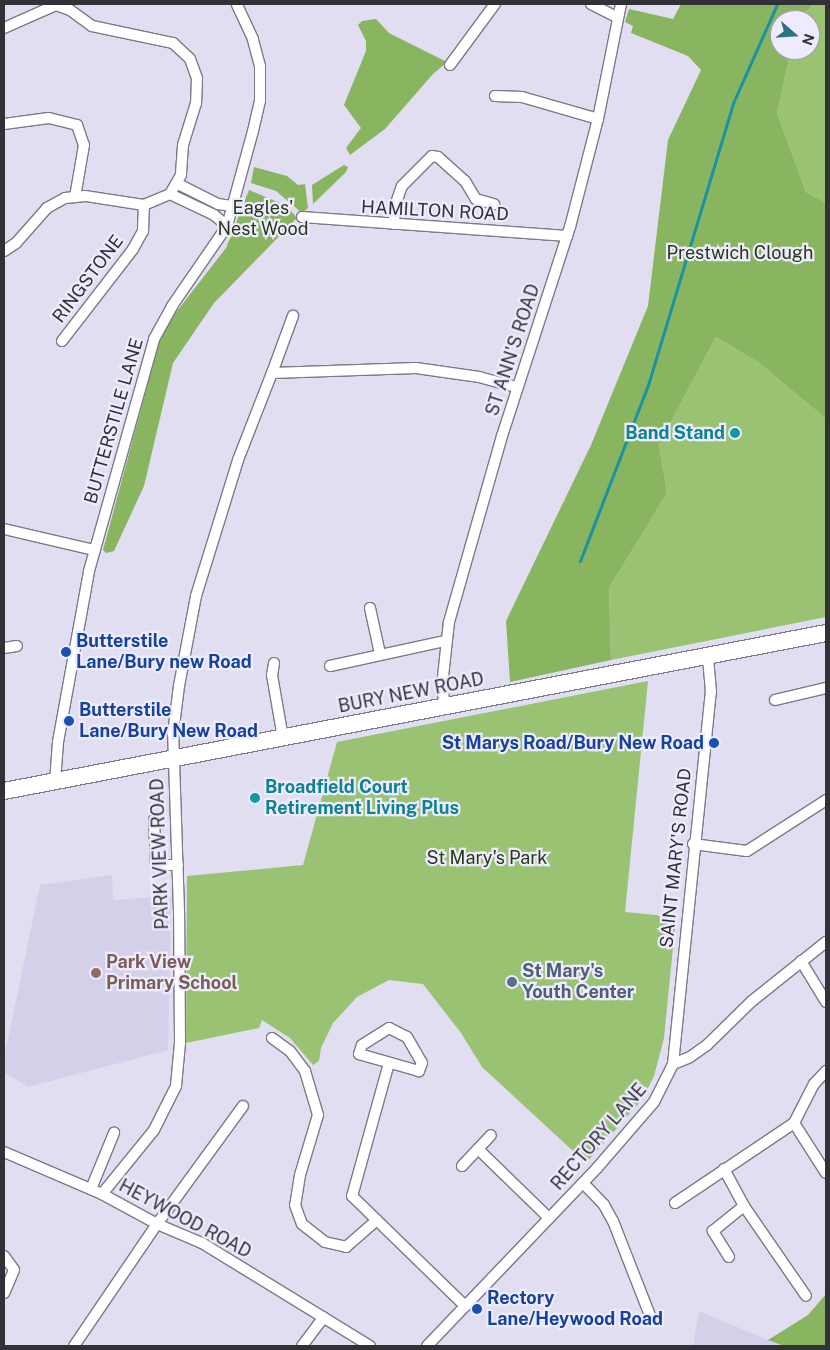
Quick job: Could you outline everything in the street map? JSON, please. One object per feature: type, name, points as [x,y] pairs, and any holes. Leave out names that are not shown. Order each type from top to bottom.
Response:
[{"type":"highway","name":"BURY NEW ROAD","points":[[4,791],[826,633]]},
{"type":"street","name":"BUTTERSTILE LANE","points":[[55,782],[58,742],[94,550],[154,339],[172,306],[227,226],[260,101],[258,57],[237,4]]},
{"type":"street","points":[[450,65],[496,4]]},
{"type":"street","points":[[591,4],[618,18]]},
{"type":"street","name":"ST ANN'S ROAD","points":[[444,707],[445,641],[517,387],[567,236],[598,119],[621,4]]},
{"type":"street","points":[[4,28],[56,5],[65,6],[92,26],[172,43],[190,59],[197,78],[196,103],[185,134],[178,184],[170,194],[144,206],[75,197],[47,208],[16,243],[4,251]]},
{"type":"street","points":[[495,96],[522,97],[598,119]]},
{"type":"street","points":[[4,124],[49,118],[77,125],[84,145],[75,197]]},
{"type":"street","points":[[394,224],[395,206],[402,186],[432,156],[438,157],[465,181],[476,199],[494,204]]},
{"type":"street","points":[[178,184],[218,204],[233,206]]},
{"type":"street","points":[[170,194],[214,215],[227,226]]},
{"type":"street","name":"RINGSTONE","points":[[62,341],[133,249],[143,231],[144,206]]},
{"type":"street","name":"HAMILTON ROAD","points":[[302,218],[567,236]]},
{"type":"street","name":"PARK VIEW ROAD","points":[[102,1194],[154,1130],[176,1086],[180,1042],[178,865],[173,759],[179,686],[196,596],[238,460],[293,316]]},
{"type":"street","points":[[272,373],[416,368],[498,380],[517,387]]},
{"type":"street","points":[[4,529],[94,550]]},
{"type":"street","points":[[370,608],[380,654]]},
{"type":"street","points":[[330,666],[445,641]]},
{"type":"street","points":[[4,648],[17,646]]},
{"type":"street","name":"SAINT MARY'S ROAD","points":[[674,1064],[693,844],[710,692],[708,656]]},
{"type":"street","points":[[274,663],[272,675],[284,738]]},
{"type":"street","points":[[775,700],[826,688]]},
{"type":"street","points":[[693,844],[747,851],[826,800]]},
{"type":"street","points":[[154,820],[156,865],[178,865]]},
{"type":"street","points":[[674,1064],[690,1057],[707,1045],[801,961],[826,942]]},
{"type":"street","points":[[801,961],[826,1002]]},
{"type":"street","points":[[389,1028],[407,1037],[422,1063],[419,1071],[389,1063],[359,1054],[362,1045],[389,1028]]},
{"type":"street","points":[[272,1038],[290,1051],[305,1071],[318,1115],[300,1175],[295,1205],[302,1224],[325,1242],[346,1247],[377,1220]]},
{"type":"street","points":[[389,1063],[352,1196],[465,1306]]},
{"type":"street","name":"RECTORY LANE","points":[[427,1346],[583,1183],[654,1102],[674,1064]]},
{"type":"street","points":[[675,1203],[794,1123],[814,1084],[826,1070]]},
{"type":"street","points":[[74,1346],[157,1224],[243,1106]]},
{"type":"street","points":[[794,1123],[826,1173]]},
{"type":"street","points":[[91,1189],[114,1133]]},
{"type":"street","points":[[462,1166],[491,1135]]},
{"type":"street","points":[[478,1150],[549,1218]]},
{"type":"street","name":"HEYWOOD ROAD","points":[[4,1152],[102,1194],[157,1224],[202,1243],[370,1346]]},
{"type":"street","points":[[724,1169],[744,1206],[806,1296]]},
{"type":"street","points":[[583,1183],[604,1204],[613,1221],[651,1318]]},
{"type":"street","points":[[730,1257],[713,1231],[744,1206]]},
{"type":"street","points":[[4,1256],[14,1270],[4,1293]]},
{"type":"street","points":[[302,1346],[324,1317]]},
{"type":"shaded area","name":"Park View Primary School","points":[[112,875],[113,900],[171,896],[168,1050],[28,1087],[4,1072],[4,1059],[40,885]]},
{"type":"shaded area","points":[[699,1311],[768,1340],[784,1346],[693,1346]]},
{"type":"green space","name":"Prestwich Clough","points":[[681,4],[814,4],[808,10],[770,10],[770,60],[789,60],[777,113],[806,192],[826,203],[826,419],[758,362],[716,337],[659,444],[667,493],[609,588],[611,660],[510,682],[506,621],[591,445],[648,306],[668,140],[701,70],[688,56],[631,33],[633,26],[625,22],[629,9],[673,19]]},
{"type":"green space","points":[[814,4],[826,4],[826,203],[806,192],[777,113],[789,60],[820,60],[820,10],[808,10]]},
{"type":"green space","points":[[376,19],[389,33],[447,62],[433,74],[385,129],[350,155],[346,148],[361,128],[344,105],[366,51],[366,41],[358,25],[362,21]]},
{"type":"green space","name":"Eagles' Nest Wood","points":[[344,165],[348,167],[346,172],[313,204],[312,185]]},
{"type":"green space","name":"Eagles' Nest Wood","points":[[254,167],[287,176],[298,185],[305,184],[308,208],[302,213],[276,191],[251,183]]},
{"type":"green space","name":"Eagles' Nest Wood","points":[[249,190],[287,206],[297,218],[214,303],[173,363],[144,486],[114,551],[106,553],[103,550],[160,339],[170,320],[226,248]]},
{"type":"green space","points":[[716,337],[758,362],[826,419],[826,617],[611,660],[609,588],[667,493],[659,444]]},
{"type":"green space","name":"St Mary's Park","points":[[648,681],[625,912],[676,917],[664,1038],[654,1076],[642,1100],[586,1163],[482,1067],[461,1033],[423,984],[389,980],[357,997],[333,1023],[321,1048],[319,1061],[313,1065],[290,1038],[262,1020],[259,1028],[186,1043],[187,876],[303,865],[337,742]]},
{"type":"green space","points":[[826,1294],[825,1346],[784,1346],[768,1340],[808,1315]]},
{"type":"waterway","points":[[580,561],[648,385],[733,103],[777,4]]},
{"type":"place","name":"Band Stand","points":[[735,433]]},
{"type":"place","name":"Butterstile Lane/Bury new Road","points":[[66,652]]},
{"type":"place","name":"Butterstile Lane/Bury New Road","points":[[69,721]]},
{"type":"place","name":"St Marys Road/Bury New Road","points":[[714,743]]},
{"type":"place","name":"Broadfield Court Retirement Living Plus","points":[[255,798]]},
{"type":"place","name":"Park View Primary School","points":[[96,973]]},
{"type":"place","name":"St Mary's Youth Center","points":[[512,982]]},
{"type":"place","name":"Rectory Lane/Heywood Road","points":[[477,1309]]}]
